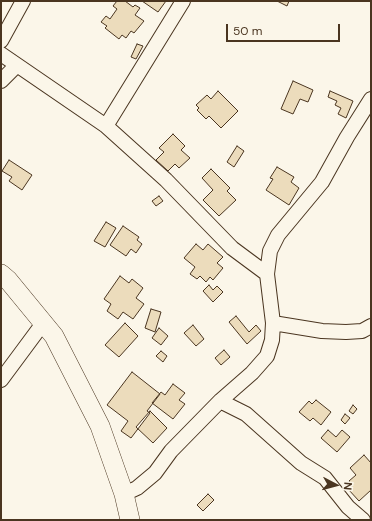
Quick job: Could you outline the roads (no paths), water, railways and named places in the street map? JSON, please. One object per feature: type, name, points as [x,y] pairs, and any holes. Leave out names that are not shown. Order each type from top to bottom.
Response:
[{"type":"street","points":[[1,41],[23,1]]},
{"type":"street","points":[[106,126],[183,1]]},
{"type":"street","points":[[1,54],[106,126],[166,180],[232,248],[267,274]]},
{"type":"street","points":[[1,81],[17,65]]},
{"type":"street","points":[[124,494],[137,488],[155,472],[171,451],[268,356],[272,340],[273,323],[267,274],[270,251],[278,235],[322,182],[347,137],[371,99]]},
{"type":"street","points":[[1,274],[44,322],[54,336],[100,426],[124,494],[130,520]]},
{"type":"street","points":[[1,380],[44,322]]},
{"type":"street","points":[[273,323],[322,331],[346,332],[362,331],[371,326]]},
{"type":"street","points":[[220,402],[246,414],[301,463],[325,478],[348,507],[363,520]]}]
